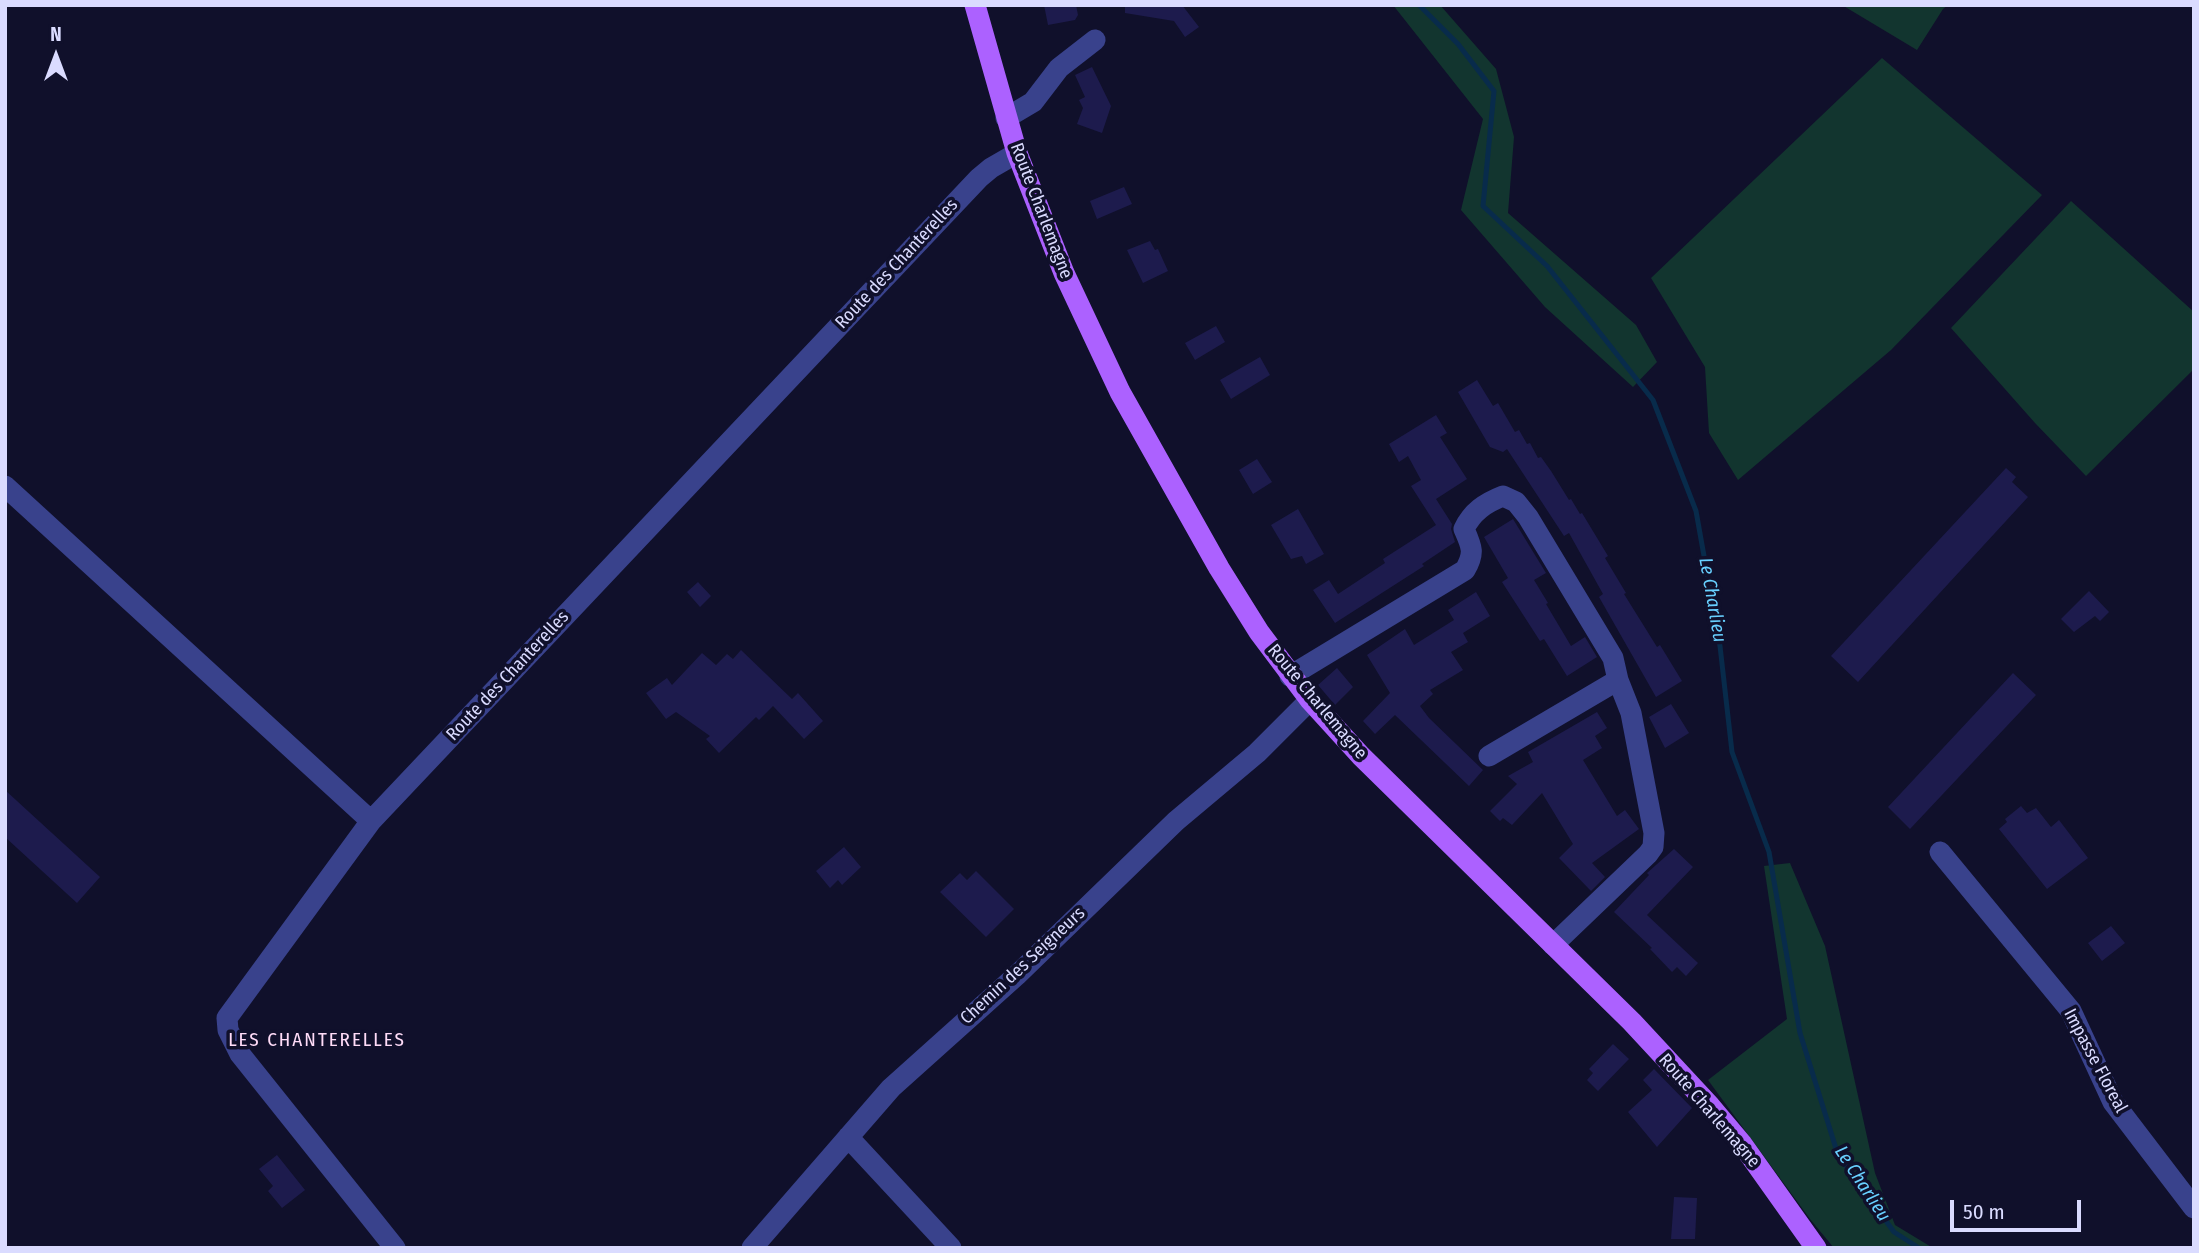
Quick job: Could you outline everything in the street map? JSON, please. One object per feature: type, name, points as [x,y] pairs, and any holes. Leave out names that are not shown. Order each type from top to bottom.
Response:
[{"type":"main road","name":"Route Charlemagne","points":[[975,5],[1017,153],[1054,249],[1120,393],[1239,601],[1290,676],[1361,756],[1632,1022],[1710,1106],[1742,1144],[1816,1248]]},
{"type":"street","points":[[1006,118],[1033,102],[1059,68],[1094,40]]},
{"type":"street","name":"Route des Chanterelles","points":[[395,1248],[240,1054],[228,1030],[227,1018],[372,821],[979,177],[1017,153]]},
{"type":"street","points":[[5,486],[372,821]]},
{"type":"street","points":[[1290,676],[1465,570],[1472,558],[1471,544],[1464,529],[1471,516],[1490,501],[1503,496],[1516,502],[1528,517],[1613,658],[1631,713],[1654,833],[1653,847],[1553,945]]},
{"type":"street","points":[[1489,756],[1618,680]]},
{"type":"street","name":"Chemin des Seigneurs","points":[[752,1248],[891,1088],[1017,975],[1177,821],[1256,753],[1310,700]]},
{"type":"street","name":"Impasse Floreal","points":[[1940,852],[2071,1011],[2113,1102],[2194,1208]]},
{"type":"street","points":[[848,1137],[951,1248]]},
{"type":"green space","points":[[1393,5],[1440,5],[1496,69],[1514,137],[1508,213],[1636,325],[1657,362],[1633,387],[1545,307],[1461,210],[1483,119]]},
{"type":"green space","points":[[1842,5],[1948,5],[1917,50]]},
{"type":"green space","points":[[1882,58],[2042,195],[1891,350],[1738,480],[1709,433],[1705,367],[1651,278]]},
{"type":"green space","points":[[2071,201],[2194,312],[2194,369],[2086,476],[1951,328]]},
{"type":"green space","points":[[1790,863],[1825,946],[1875,1173],[1895,1225],[1933,1248],[1834,1248],[1708,1080],[1787,1019],[1764,866]]},
{"type":"building","points":[[1044,5],[1076,5],[1078,15],[1075,20],[1048,25]]},
{"type":"building","points":[[1125,5],[1182,5],[1199,27],[1185,37],[1174,21],[1125,13]]},
{"type":"building","points":[[1092,67],[1111,106],[1102,133],[1077,124],[1083,108],[1079,100],[1085,97],[1075,75]]},
{"type":"building","points":[[1124,187],[1132,204],[1097,219],[1090,201]]},
{"type":"building","points":[[1150,241],[1155,250],[1158,249],[1168,271],[1143,283],[1127,250]]},
{"type":"building","points":[[1216,326],[1225,342],[1195,360],[1185,343]]},
{"type":"building","points":[[1260,357],[1270,375],[1231,399],[1220,380]]},
{"type":"building","points":[[1477,380],[1493,406],[1498,403],[1515,432],[1519,430],[1527,444],[1530,443],[1569,500],[1571,499],[1580,514],[1582,513],[1608,556],[1605,558],[1626,593],[1624,594],[1682,681],[1656,697],[1599,597],[1603,594],[1569,533],[1564,536],[1507,449],[1503,452],[1490,447],[1458,392]]},
{"type":"building","points":[[1436,415],[1447,433],[1440,437],[1467,479],[1436,499],[1452,524],[1455,542],[1422,564],[1424,566],[1335,623],[1313,590],[1329,580],[1338,594],[1385,563],[1383,559],[1436,525],[1411,486],[1421,480],[1408,456],[1399,462],[1389,444]]},
{"type":"building","points":[[1257,459],[1272,482],[1253,494],[1239,470]]},
{"type":"building","points":[[2006,468],[2016,477],[2012,482],[2028,497],[1858,682],[1831,656]]},
{"type":"building","points":[[1298,509],[1324,554],[1306,564],[1302,556],[1291,559],[1271,525]]},
{"type":"building","points":[[1513,519],[1546,573],[1534,580],[1571,646],[1585,637],[1597,657],[1567,676],[1544,639],[1540,641],[1502,582],[1508,578],[1484,537]]},
{"type":"building","points":[[698,582],[711,596],[700,607],[687,592]]},
{"type":"building","points":[[2089,591],[2109,612],[2100,621],[2095,616],[2074,632],[2061,619]]},
{"type":"building","points":[[1476,592],[1490,616],[1463,633],[1468,642],[1451,652],[1463,670],[1430,690],[1433,694],[1420,706],[1483,770],[1469,786],[1395,715],[1375,734],[1363,721],[1390,693],[1367,655],[1405,629],[1414,645],[1454,620],[1448,610]]},
{"type":"building","points":[[741,650],[792,699],[798,693],[823,721],[804,739],[773,706],[759,720],[756,717],[719,753],[706,739],[710,736],[676,712],[666,719],[646,693],[667,678],[672,685],[702,653],[716,665],[727,654],[733,659]]},
{"type":"building","points":[[1337,668],[1353,687],[1335,705],[1318,685]]},
{"type":"building","points":[[2013,673],[2036,695],[1910,829],[1888,807]]},
{"type":"building","points":[[1671,704],[1689,733],[1665,748],[1649,717]]},
{"type":"building","points":[[1597,712],[1607,728],[1595,736],[1602,748],[1583,760],[1617,816],[1625,810],[1639,829],[1592,863],[1605,877],[1591,891],[1559,858],[1573,844],[1542,793],[1512,825],[1503,818],[1500,821],[1490,811],[1517,784],[1508,776],[1533,762],[1528,752]]},
{"type":"building","points":[[5,790],[100,877],[77,903],[5,837]]},
{"type":"building","points":[[2021,806],[2027,813],[2036,808],[2051,827],[2059,820],[2088,858],[2047,889],[1999,829],[2007,822],[2005,819]]},
{"type":"building","points":[[844,847],[861,867],[842,885],[838,880],[830,888],[816,871]]},
{"type":"building","points":[[1674,849],[1693,867],[1647,915],[1698,963],[1686,976],[1677,967],[1672,972],[1650,949],[1652,948],[1614,912],[1649,875],[1647,873]]},
{"type":"building","points":[[976,871],[1014,909],[986,937],[940,892],[960,873],[967,880]]},
{"type":"building","points":[[2111,926],[2125,943],[2102,961],[2088,943]]},
{"type":"building","points":[[1613,1044],[1629,1059],[1598,1091],[1587,1080],[1593,1073],[1589,1069]]},
{"type":"building","points":[[1654,1069],[1692,1108],[1657,1147],[1628,1112],[1652,1090],[1643,1080]]},
{"type":"building","points":[[277,1155],[305,1190],[282,1208],[268,1191],[273,1186],[259,1169]]},
{"type":"building","points":[[1674,1197],[1697,1198],[1695,1239],[1671,1239]]},
{"type":"waterway","name":"Le Charlieu","points":[[1419,5],[1458,44],[1494,91],[1483,206],[1547,266],[1653,400],[1696,511],[1720,646],[1732,752],[1769,852],[1800,1033],[1838,1155],[1894,1232],[1919,1248]]},
{"type":"district","name":"LES CHANTERELLES","points":[[317,1041]]}]
